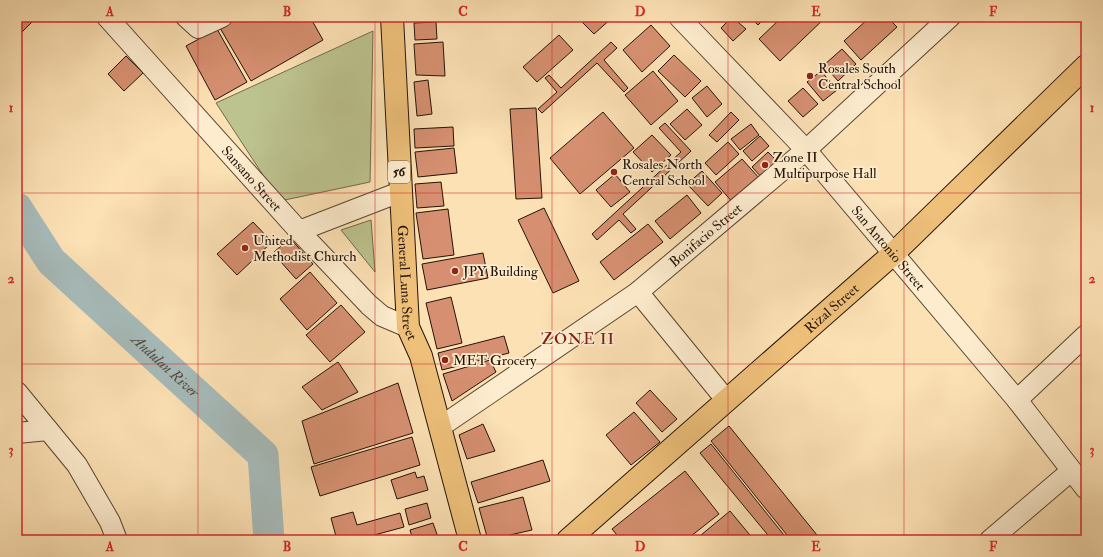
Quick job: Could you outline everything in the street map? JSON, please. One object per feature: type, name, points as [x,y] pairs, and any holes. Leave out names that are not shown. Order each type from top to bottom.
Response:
[{"type":"main road","name":"General Luna Street","points":[[392,17],[408,327],[421,356],[470,540]]},
{"type":"main road","name":"Rizal Street","points":[[568,540],[893,254],[1086,66]]},
{"type":"street","name":"Sansano Street","points":[[107,17],[299,231],[369,305],[382,316],[408,327]]},
{"type":"street","points":[[186,17],[198,28],[222,17]]},
{"type":"street","name":"San Antonio Street","points":[[679,17],[806,150],[1017,400],[1086,489]]},
{"type":"street","name":"Bonifacio Street","points":[[440,427],[638,292],[806,150],[950,17]]},
{"type":"street","points":[[299,231],[400,192]]},
{"type":"street","points":[[638,292],[727,401]]},
{"type":"street","points":[[1017,400],[1086,335]]},
{"type":"street","points":[[17,392],[77,465],[110,522],[116,540]]},
{"type":"street","points":[[17,433],[48,430]]},
{"type":"street","points":[[990,540],[1071,471]]},
{"type":"green space","points":[[373,31],[370,182],[280,201],[216,103]]},
{"type":"green space","points":[[371,220],[375,272],[341,230]]},
{"type":"building","points":[[17,17],[37,17],[17,37]]},
{"type":"building","points":[[240,17],[310,17],[323,40],[251,81],[220,28]]},
{"type":"building","points":[[423,17],[452,17],[423,19]]},
{"type":"building","points":[[586,17],[613,17],[594,34],[581,21]]},
{"type":"building","points":[[732,17],[746,29],[733,41],[721,28]]},
{"type":"building","points":[[750,17],[766,17],[758,25]]},
{"type":"building","points":[[782,17],[826,17],[780,61],[759,39]]},
{"type":"building","points":[[870,17],[887,17],[897,27],[861,60],[844,41]]},
{"type":"building","points":[[436,22],[437,39],[415,40],[414,23]]},
{"type":"building","points":[[651,25],[670,46],[642,72],[623,50]]},
{"type":"building","points":[[217,29],[247,82],[215,100],[186,46]]},
{"type":"building","points":[[559,35],[573,50],[537,82],[523,67]]},
{"type":"building","points":[[443,42],[445,76],[416,75],[414,44]]},
{"type":"building","points":[[611,42],[617,48],[604,60],[628,88],[624,92],[597,63],[542,113],[538,109],[557,92],[545,78],[549,75],[561,88]]},
{"type":"building","points":[[842,49],[856,64],[838,81],[824,65]]},
{"type":"building","points":[[674,55],[701,81],[685,97],[658,71]]},
{"type":"building","points":[[126,56],[143,73],[124,91],[108,74]]},
{"type":"building","points":[[653,71],[678,101],[651,125],[625,95]]},
{"type":"building","points":[[821,71],[837,90],[823,101],[807,82]]},
{"type":"building","points":[[428,80],[432,114],[417,116],[414,82]]},
{"type":"building","points":[[707,86],[722,104],[707,117],[692,98]]},
{"type":"building","points":[[803,88],[818,104],[803,117],[788,101]]},
{"type":"building","points":[[536,108],[542,198],[516,199],[510,109]]},
{"type":"building","points":[[687,109],[702,125],[685,140],[670,124]]},
{"type":"building","points":[[603,112],[634,148],[580,194],[550,158]]},
{"type":"building","points":[[731,112],[739,120],[717,142],[709,135]]},
{"type":"building","points":[[665,123],[691,151],[623,214],[636,229],[631,233],[619,220],[597,240],[592,234],[681,152],[659,128]]},
{"type":"building","points":[[751,124],[759,135],[740,150],[731,139]]},
{"type":"building","points":[[453,127],[454,146],[415,148],[414,129]]},
{"type":"building","points":[[652,135],[671,155],[652,172],[633,152]]},
{"type":"building","points":[[760,136],[769,146],[752,161],[743,151]]},
{"type":"building","points":[[728,142],[739,154],[716,175],[705,163]]},
{"type":"building","points":[[454,148],[457,173],[418,177],[415,152]]},
{"type":"building","name":"Zone II Multipurpose Hall","points":[[768,152],[779,163],[763,179],[752,167]]},
{"type":"building","points":[[742,159],[760,179],[733,203],[715,182]]},
{"type":"building","points":[[702,171],[722,193],[708,206],[687,184]]},
{"type":"building","points":[[615,174],[630,192],[611,207],[596,190]]},
{"type":"building","points":[[441,182],[444,206],[417,208],[415,184]]},
{"type":"building","points":[[687,195],[701,213],[670,239],[655,221]]},
{"type":"building","points":[[544,208],[579,281],[553,293],[518,220]]},
{"type":"building","points":[[448,209],[454,255],[423,259],[416,213]]},
{"type":"building","name":"United Methodist Church","points":[[253,222],[272,242],[237,275],[217,254]]},
{"type":"building","points":[[648,224],[663,242],[614,280],[600,262]]},
{"type":"building","points":[[290,238],[313,264],[296,279],[273,253]]},
{"type":"building","name":"JPY Building","points":[[483,253],[488,278],[427,290],[422,264]]},
{"type":"building","points":[[310,272],[337,303],[307,330],[280,299]]},
{"type":"building","points":[[451,297],[462,343],[437,349],[426,303]]},
{"type":"building","points":[[341,305],[365,332],[330,362],[306,335]]},
{"type":"building","points":[[504,336],[509,353],[442,370],[438,353]]},
{"type":"building","points":[[490,360],[496,372],[452,401],[443,374]]},
{"type":"building","points":[[338,362],[358,392],[322,410],[302,387]]},
{"type":"building","points":[[398,383],[413,433],[314,464],[302,421]]},
{"type":"building","points":[[650,390],[677,419],[662,432],[636,403]]},
{"type":"building","points":[[634,412],[660,442],[631,465],[606,435]]},
{"type":"building","points":[[483,424],[495,451],[467,459],[459,435]]},
{"type":"building","points":[[729,426],[821,540],[791,540],[711,441]]},
{"type":"building","points":[[412,437],[420,465],[320,496],[311,467]]},
{"type":"building","points":[[711,444],[788,540],[772,540],[700,453]]},
{"type":"building","points":[[543,460],[550,481],[478,503],[471,482]]},
{"type":"building","points":[[685,471],[719,514],[686,540],[621,540],[612,529]]},
{"type":"building","points":[[415,472],[417,478],[424,476],[428,490],[397,499],[391,480]]},
{"type":"building","points":[[523,497],[532,530],[488,540],[479,508]]},
{"type":"building","points":[[427,503],[431,518],[409,525],[405,509]]},
{"type":"building","points":[[730,511],[754,540],[695,540]]},
{"type":"building","points":[[353,512],[357,525],[400,513],[404,527],[356,540],[337,540],[331,518]]},
{"type":"building","points":[[433,523],[439,540],[413,540],[410,530]]},
{"type":"building","points":[[532,535],[534,540],[510,540]]},
{"type":"building","points":[[610,535],[614,540],[604,540]]},
{"type":"waterway","name":"Andulan River","points":[[17,208],[51,261],[263,455],[269,540]]},
{"type":"place","name":"Rosales South Central School","points":[[810,76]]},
{"type":"place","name":"Zone II Multipurpose Hall","points":[[765,165]]},
{"type":"place","name":"Rosales North Central School","points":[[614,172]]},
{"type":"place","name":"United Methodist Church","points":[[245,248]]},
{"type":"place","name":"JPY Building","points":[[455,271]]},
{"type":"place","name":"MET Grocery","points":[[445,360]]},
{"type":"district","name":"ZONE II","points":[[578,339]]}]
